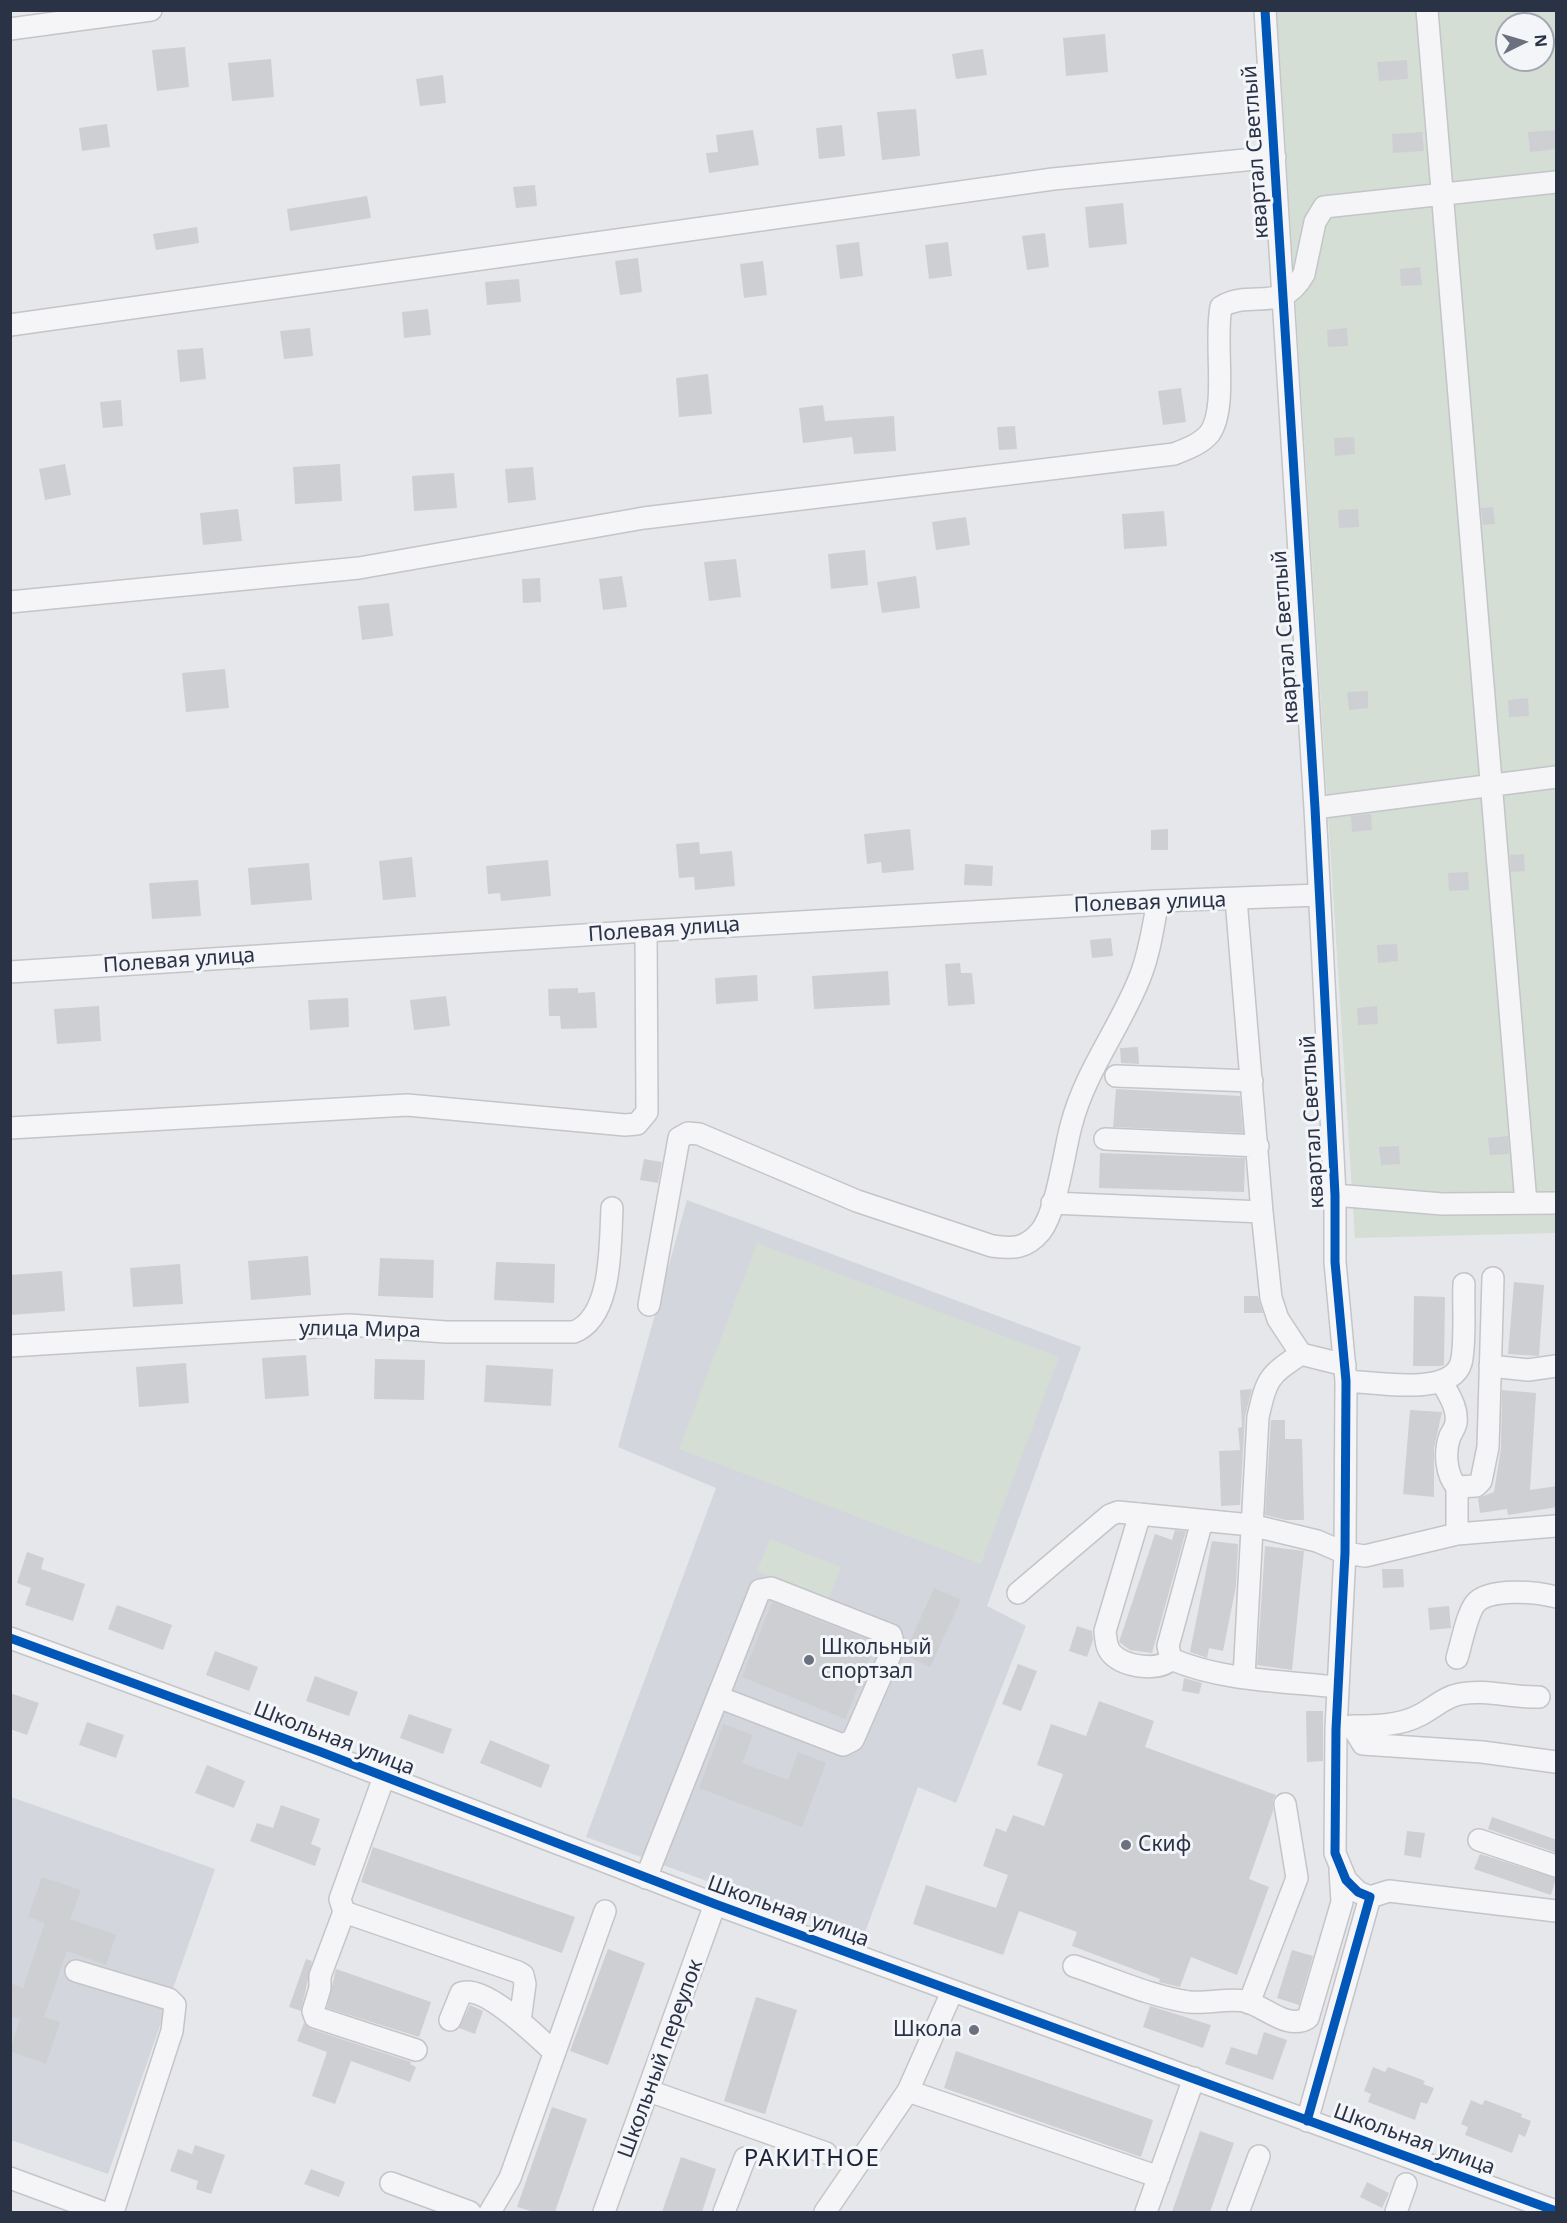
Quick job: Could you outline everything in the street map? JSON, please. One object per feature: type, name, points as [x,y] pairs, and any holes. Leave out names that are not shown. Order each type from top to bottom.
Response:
[{"type":"street","points":[[10,29],[151,10]]},
{"type":"street","name":"квартал Светлый","points":[[1249,2002],[1292,2022],[1308,2018],[1342,1902],[1333,1823],[1344,1728],[1338,1687],[1345,1553],[1345,1373],[1335,1262],[1335,1195],[1315,808],[1265,10]]},
{"type":"street","points":[[1427,10],[1526,1203]]},
{"type":"street","points":[[10,325],[1053,179],[1275,157]]},
{"type":"street","points":[[10,602],[359,568],[644,518],[1174,454],[1194,446],[1209,433],[1216,420],[1219,386],[1217,324],[1221,307],[1231,302],[1283,298],[1304,274],[1315,222],[1324,207],[1557,182]]},
{"type":"street","points":[[1315,808],[1557,777]]},
{"type":"street","name":"Полевая улица","points":[[10,972],[646,931],[1158,901],[1319,895]]},
{"type":"street","points":[[1236,899],[1262,1212],[1271,1298],[1278,1318],[1301,1354],[1345,1373],[1424,1384],[1442,1382],[1453,1376],[1461,1363],[1464,1284]]},
{"type":"street","points":[[649,1305],[680,1138],[688,1133],[699,1134],[857,1201],[992,1246],[1014,1249],[1030,1243],[1043,1229],[1052,1203],[1084,1085],[1140,976],[1151,943],[1158,901]]},
{"type":"street","points":[[10,1128],[408,1105],[626,1125],[637,1124],[647,1112],[646,931]]},
{"type":"street","points":[[1116,1076],[1252,1081]]},
{"type":"street","points":[[1105,1139],[1258,1146]]},
{"type":"street","points":[[1335,1195],[1442,1204],[1557,1203]]},
{"type":"street","points":[[1052,1203],[1262,1212]]},
{"type":"street","name":"улица Мира","points":[[10,1346],[349,1325],[446,1332],[574,1332],[585,1327],[599,1303],[609,1272],[612,1208]]},
{"type":"street","points":[[1457,1487],[1476,1486],[1481,1481],[1486,1464],[1493,1278]]},
{"type":"street","points":[[1244,1677],[1258,1417],[1264,1388],[1276,1370],[1301,1354]]},
{"type":"street","points":[[1490,1366],[1528,1370],[1557,1366]]},
{"type":"street","points":[[1442,1382],[1456,1414],[1456,1425],[1449,1438],[1448,1469],[1451,1480],[1457,1487],[1457,1534]]},
{"type":"street","points":[[1018,1593],[1110,1515],[1118,1512],[1251,1525],[1317,1541],[1345,1553],[1365,1556],[1457,1534],[1557,1526]]},
{"type":"street","points":[[1140,1514],[1105,1631],[1106,1645],[1113,1656],[1145,1666],[1161,1666],[1171,1659]]},
{"type":"street","points":[[1171,1659],[1168,1646],[1202,1521]]},
{"type":"street","points":[[646,1878],[717,1697],[760,1590],[771,1588],[891,1635],[894,1646],[853,1740],[843,1745],[717,1697]]},
{"type":"street","points":[[1457,1658],[1474,1605],[1483,1599],[1506,1592],[1557,1596]]},
{"type":"street","name":"Школьная улица","points":[[10,1638],[952,1992],[1557,2211]]},
{"type":"street","points":[[1171,1659],[1188,1666],[1244,1677],[1338,1687]]},
{"type":"street","points":[[1344,1728],[1403,1722],[1420,1716],[1436,1703],[1460,1694],[1488,1693],[1514,1698],[1539,1697]]},
{"type":"street","points":[[1344,1728],[1363,1744],[1482,1752],[1557,1762]]},
{"type":"street","points":[[384,1777],[340,1899],[344,1912],[320,1976],[320,1988],[313,2011],[315,2017],[416,2050]]},
{"type":"street","points":[[1074,1966],[1171,1998],[1191,2002],[1242,2000],[1249,2002],[1297,1878],[1285,1804]]},
{"type":"street","points":[[1479,1840],[1557,1866]]},
{"type":"street","points":[[1340,1869],[1358,1892],[1370,1897],[1389,1891],[1556,1911]]},
{"type":"street","points":[[1307,2121],[1370,1897]]},
{"type":"street","name":"Школьный переулок","points":[[604,2212],[715,1904]]},
{"type":"street","points":[[490,2212],[510,2178],[605,1911]]},
{"type":"street","points":[[344,1912],[523,1975],[525,1984],[520,2021]]},
{"type":"street","points":[[76,1971],[170,1999],[175,2005],[172,2031],[113,2212]]},
{"type":"street","points":[[450,2020],[462,1994],[468,1991],[480,1994],[520,2021],[554,2052]]},
{"type":"street","points":[[825,2212],[908,2091],[952,1992]]},
{"type":"street","points":[[1146,2212],[1194,2078]]},
{"type":"street","points":[[649,2091],[826,2153]]},
{"type":"street","points":[[908,2091],[1159,2177]]},
{"type":"street","points":[[1238,2212],[1258,2156]]},
{"type":"street","points":[[724,2212],[745,2158]]},
{"type":"street","points":[[10,2178],[102,2212]]},
{"type":"street","points":[[391,2183],[470,2212]]},
{"type":"street","points":[[1396,2212],[1406,2184]]},
{"type":"shaded area","points":[[1277,11],[1556,11],[1556,1233],[1355,1238]]},
{"type":"shaded area","points":[[687,1200],[1081,1347],[987,1606],[1026,1626],[956,1803],[918,1787],[863,1938],[586,1837],[716,1488],[618,1447]]},
{"type":"shaded area","points":[[757,1243],[1059,1357],[981,1564],[679,1449]]},
{"type":"shaded area","points":[[770,1539],[841,1567],[828,1599],[757,1571]]},
{"type":"shaded area","points":[[11,1797],[215,1869],[108,2174],[11,2140]]},
{"type":"building","points":[[1105,34],[1108,72],[1066,76],[1063,38]]},
{"type":"building","points":[[185,47],[189,87],[157,91],[152,50]]},
{"type":"building","points":[[983,49],[987,75],[956,79],[952,54]]},
{"type":"building","points":[[271,59],[274,97],[232,101],[228,63]]},
{"type":"building","points":[[1407,60],[1408,79],[1379,81],[1377,62]]},
{"type":"building","points":[[443,75],[446,103],[420,106],[416,79]]},
{"type":"building","points":[[916,109],[920,156],[882,160],[877,112]]},
{"type":"building","points":[[107,124],[110,147],[82,151],[79,128]]},
{"type":"building","points":[[842,125],[845,156],[819,159],[816,128]]},
{"type":"building","points":[[753,130],[759,165],[709,173],[706,153],[718,152],[716,135]]},
{"type":"building","points":[[1557,130],[1557,149],[1530,152],[1528,132]]},
{"type":"building","points":[[1422,132],[1424,151],[1393,153],[1392,134]]},
{"type":"building","points":[[535,185],[537,206],[516,208],[513,187]]},
{"type":"building","points":[[367,196],[371,218],[290,231],[287,209]]},
{"type":"building","points":[[1123,203],[1127,244],[1089,248],[1085,207]]},
{"type":"building","points":[[197,227],[199,243],[156,250],[153,234]]},
{"type":"building","points":[[1045,233],[1049,267],[1027,270],[1022,236]]},
{"type":"building","points":[[859,242],[863,276],[840,279],[836,245]]},
{"type":"building","points":[[948,242],[952,276],[929,279],[925,245]]},
{"type":"building","points":[[638,258],[642,292],[620,295],[615,261]]},
{"type":"building","points":[[763,261],[767,295],[744,298],[740,264]]},
{"type":"building","points":[[1420,267],[1422,285],[1401,286],[1400,269]]},
{"type":"building","points":[[519,279],[521,302],[487,305],[485,282]]},
{"type":"building","points":[[428,309],[431,335],[404,338],[402,312]]},
{"type":"building","points":[[310,328],[313,356],[284,359],[280,331]]},
{"type":"building","points":[[1347,328],[1348,346],[1328,347],[1327,330]]},
{"type":"building","points":[[203,348],[206,379],[180,382],[177,350]]},
{"type":"building","points":[[708,374],[712,414],[679,417],[676,378]]},
{"type":"building","points":[[1181,388],[1186,422],[1163,425],[1158,391]]},
{"type":"building","points":[[121,400],[123,426],[103,428],[100,402]]},
{"type":"building","points":[[823,405],[825,421],[894,416],[896,451],[854,454],[852,437],[803,443],[799,408]]},
{"type":"building","points":[[1015,426],[1017,449],[999,450],[997,427]]},
{"type":"building","points":[[1354,437],[1355,454],[1335,456],[1334,438]]},
{"type":"building","points":[[65,464],[71,495],[45,500],[39,469]]},
{"type":"building","points":[[340,464],[342,501],[295,504],[293,467]]},
{"type":"building","points":[[533,467],[536,500],[508,503],[505,469]]},
{"type":"building","points":[[454,473],[457,508],[414,511],[412,476]]},
{"type":"building","points":[[1493,507],[1495,524],[1483,525],[1481,508]]},
{"type":"building","points":[[238,509],[242,541],[203,545],[200,513]]},
{"type":"building","points":[[1358,509],[1359,527],[1339,528],[1338,510]]},
{"type":"building","points":[[1164,511],[1167,546],[1124,549],[1122,514]]},
{"type":"building","points":[[966,517],[970,545],[936,550],[932,522]]},
{"type":"building","points":[[865,550],[868,585],[831,589],[828,554]]},
{"type":"building","points":[[736,559],[741,597],[709,601],[704,562]]},
{"type":"building","points":[[622,576],[627,607],[603,610],[599,579]]},
{"type":"building","points":[[916,576],[920,608],[882,613],[877,582]]},
{"type":"building","points":[[540,578],[541,602],[523,603],[522,579]]},
{"type":"building","points":[[389,603],[393,636],[362,640],[358,606]]},
{"type":"building","points":[[225,669],[229,708],[186,712],[182,673]]},
{"type":"building","points":[[1368,691],[1368,708],[1349,710],[1347,692]]},
{"type":"building","points":[[1528,698],[1529,716],[1509,717],[1508,700]]},
{"type":"building","points":[[1371,814],[1372,830],[1352,832],[1351,816]]},
{"type":"building","points":[[910,829],[914,870],[882,873],[881,862],[867,864],[864,834]]},
{"type":"building","points":[[1168,829],[1168,850],[1151,850],[1151,830]]},
{"type":"building","points":[[699,842],[700,854],[732,851],[735,886],[695,890],[694,877],[679,878],[676,844]]},
{"type":"building","points":[[1524,854],[1525,871],[1511,872],[1510,855]]},
{"type":"building","points":[[412,857],[416,897],[383,900],[379,861]]},
{"type":"building","points":[[548,860],[551,896],[501,901],[500,893],[488,894],[486,866]]},
{"type":"building","points":[[309,863],[312,900],[251,905],[248,868]]},
{"type":"building","points":[[965,864],[993,866],[992,886],[964,885]]},
{"type":"building","points":[[1468,872],[1469,890],[1449,891],[1448,873]]},
{"type":"building","points":[[198,880],[201,916],[152,919],[149,883]]},
{"type":"building","points":[[1111,938],[1113,956],[1092,958],[1090,940]]},
{"type":"building","points":[[1397,944],[1398,961],[1378,963],[1377,945]]},
{"type":"building","points":[[960,963],[961,973],[972,973],[975,1004],[948,1006],[945,964]]},
{"type":"building","points":[[888,971],[890,1005],[814,1009],[812,976]]},
{"type":"building","points":[[757,975],[758,1001],[716,1004],[715,978]]},
{"type":"building","points":[[578,988],[578,993],[595,992],[597,1028],[561,1029],[560,1016],[549,1016],[548,989]]},
{"type":"building","points":[[446,996],[450,1026],[414,1030],[410,1000]]},
{"type":"building","points":[[348,998],[349,1027],[310,1030],[308,1000]]},
{"type":"building","points":[[99,1006],[101,1041],[57,1044],[54,1009]]},
{"type":"building","points":[[1377,1006],[1378,1024],[1358,1025],[1357,1008]]},
{"type":"building","points":[[1138,1047],[1139,1064],[1121,1063],[1120,1048]]},
{"type":"building","points":[[1116,1089],[1240,1096],[1243,1133],[1113,1127]]},
{"type":"building","points":[[1508,1136],[1509,1154],[1490,1155],[1488,1138]]},
{"type":"building","points":[[1399,1146],[1400,1164],[1381,1165],[1379,1147]]},
{"type":"building","points":[[1100,1153],[1245,1158],[1244,1192],[1099,1188]]},
{"type":"building","points":[[644,1159],[662,1162],[658,1183],[640,1180]]},
{"type":"building","points":[[308,1256],[311,1295],[251,1300],[248,1261]]},
{"type":"building","points":[[380,1258],[434,1260],[433,1298],[378,1296]]},
{"type":"building","points":[[496,1262],[555,1264],[554,1303],[494,1300]]},
{"type":"building","points":[[180,1264],[183,1304],[133,1307],[130,1268]]},
{"type":"building","points":[[62,1271],[65,1311],[10,1315],[10,1275]]},
{"type":"building","points":[[1514,1282],[1544,1285],[1539,1356],[1508,1354]]},
{"type":"building","points":[[1244,1296],[1258,1296],[1263,1313],[1244,1313]]},
{"type":"building","points":[[1414,1296],[1445,1297],[1444,1365],[1413,1366]]},
{"type":"building","points":[[306,1355],[309,1396],[265,1399],[262,1358]]},
{"type":"building","points":[[375,1359],[425,1360],[424,1400],[374,1399]]},
{"type":"building","points":[[186,1363],[189,1403],[139,1407],[136,1367]]},
{"type":"building","points":[[486,1365],[553,1369],[551,1406],[484,1402]]},
{"type":"building","points":[[1252,1389],[1245,1416],[1240,1505],[1221,1506],[1219,1451],[1240,1450],[1238,1428],[1242,1427],[1240,1390]]},
{"type":"building","points":[[1502,1390],[1536,1393],[1530,1490],[1557,1486],[1557,1507],[1508,1515],[1507,1509],[1480,1513],[1478,1498],[1494,1492],[1501,1448]]},
{"type":"building","points":[[1410,1410],[1442,1412],[1434,1448],[1434,1497],[1403,1494]]},
{"type":"building","points":[[1271,1420],[1285,1420],[1285,1439],[1302,1439],[1304,1520],[1286,1520],[1265,1515]]},
{"type":"building","points":[[1175,1530],[1186,1531],[1152,1653],[1130,1650],[1119,1642],[1155,1534],[1172,1540]]},
{"type":"building","points":[[1212,1541],[1238,1544],[1236,1586],[1223,1651],[1209,1648],[1207,1658],[1190,1652]]},
{"type":"building","points":[[1265,1546],[1304,1551],[1292,1670],[1257,1665]]},
{"type":"building","points":[[27,1552],[44,1558],[41,1569],[85,1584],[73,1621],[25,1605],[31,1588],[17,1583]]},
{"type":"building","points":[[1382,1569],[1403,1569],[1404,1587],[1383,1588]]},
{"type":"building","points":[[934,1588],[961,1600],[930,1667],[904,1655]]},
{"type":"building","name":"Школьный спортзал","points":[[772,1602],[876,1643],[845,1719],[742,1677]]},
{"type":"building","points":[[117,1605],[172,1625],[163,1650],[108,1629]]},
{"type":"building","points":[[1449,1606],[1451,1628],[1430,1630],[1428,1608]]},
{"type":"building","points":[[1077,1626],[1092,1631],[1093,1640],[1087,1657],[1069,1651]]},
{"type":"building","points":[[215,1651],[258,1667],[249,1691],[206,1675]]},
{"type":"building","points":[[1018,1664],[1037,1671],[1021,1711],[1002,1704]]},
{"type":"building","points":[[315,1676],[358,1692],[349,1716],[306,1701]]},
{"type":"building","points":[[1184,1678],[1202,1683],[1199,1694],[1182,1691]]},
{"type":"building","points":[[10,1693],[39,1703],[27,1735],[10,1729]]},
{"type":"building","name":"Скиф","points":[[1099,1701],[1154,1721],[1145,1747],[1276,1795],[1273,1800],[1273,1811],[1249,1879],[1269,1887],[1237,1975],[1191,1957],[1180,1987],[1159,1982],[1160,1979],[1072,1946],[1077,1932],[1019,1911],[1003,1955],[913,1924],[926,1885],[996,1908],[1008,1875],[983,1866],[996,1828],[1006,1832],[1013,1815],[1044,1826],[1063,1774],[1037,1765],[1051,1724],[1086,1736]]},
{"type":"building","points":[[1306,1711],[1323,1711],[1323,1761],[1307,1762]]},
{"type":"building","points":[[409,1714],[452,1729],[443,1754],[400,1738]]},
{"type":"building","points":[[87,1722],[124,1735],[116,1758],[79,1745]]},
{"type":"building","points":[[723,1724],[753,1735],[742,1763],[788,1780],[798,1752],[826,1763],[802,1827],[699,1788]]},
{"type":"building","points":[[490,1740],[550,1765],[541,1788],[480,1763]]},
{"type":"building","points":[[207,1765],[245,1781],[234,1808],[195,1793]]},
{"type":"building","points":[[281,1805],[320,1819],[311,1844],[321,1848],[315,1866],[250,1841],[257,1823],[273,1828]]},
{"type":"building","points":[[1492,1817],[1557,1840],[1557,1853],[1488,1829]]},
{"type":"building","points":[[1407,1831],[1425,1833],[1421,1858],[1404,1855]]},
{"type":"building","points":[[373,1847],[575,1917],[562,1953],[361,1882]]},
{"type":"building","points":[[1480,1854],[1556,1878],[1551,1895],[1474,1869]]},
{"type":"building","points":[[42,1877],[81,1890],[70,1919],[116,1935],[106,1965],[67,1951],[44,2017],[60,2022],[46,2064],[10,2051],[20,2019],[10,2016],[10,1983],[23,1988],[45,1923],[28,1917]]},
{"type":"building","points":[[608,1949],[645,1963],[608,2065],[570,2051]]},
{"type":"building","points":[[1292,1950],[1313,1956],[1299,2005],[1277,1998]]},
{"type":"building","points":[[306,1959],[312,1961],[301,2011],[289,2007]]},
{"type":"building","points":[[336,1969],[431,2002],[419,2037],[327,2008]]},
{"type":"building","points":[[756,1997],[797,2010],[765,2114],[724,2101]]},
{"type":"building","points":[[470,2005],[483,2011],[475,2034],[459,2028]]},
{"type":"building","points":[[1150,2006],[1211,2025],[1203,2048],[1143,2027]]},
{"type":"building","points":[[304,2023],[311,2029],[411,2062],[410,2064],[416,2067],[410,2082],[351,2061],[335,2104],[312,2096],[327,2052],[297,2041]]},
{"type":"building","points":[[1264,2032],[1287,2040],[1273,2080],[1225,2064],[1231,2047],[1257,2055]]},
{"type":"building","points":[[956,2051],[1153,2120],[1141,2157],[944,2088]]},
{"type":"building","points":[[1373,2067],[1385,2072],[1388,2067],[1425,2081],[1423,2084],[1434,2088],[1427,2104],[1421,2102],[1415,2120],[1368,2102],[1371,2094],[1364,2091]]},
{"type":"building","points":[[1471,2100],[1482,2105],[1485,2100],[1522,2114],[1521,2117],[1531,2121],[1525,2137],[1519,2134],[1512,2153],[1465,2135],[1468,2127],[1461,2124]]},
{"type":"building","points":[[552,2107],[587,2119],[555,2212],[534,2212],[517,2207]]},
{"type":"building","points":[[1200,2131],[1234,2143],[1210,2212],[1172,2212]]},
{"type":"building","points":[[195,2145],[225,2155],[211,2194],[196,2189],[198,2181],[170,2171],[178,2149],[192,2154]]},
{"type":"building","points":[[681,2157],[716,2169],[702,2212],[662,2212]]},
{"type":"building","points":[[311,2169],[345,2182],[339,2197],[304,2184]]},
{"type":"building","points":[[1367,2182],[1389,2193],[1382,2208],[1360,2197]]},
{"type":"cycle path","points":[[1265,10],[1315,808],[1335,1195],[1335,1262],[1346,1381],[1345,1553],[1336,1729],[1335,1853],[1346,1880],[1358,1892],[1370,1897],[1307,2121]]},
{"type":"cycle path","points":[[10,1638],[321,1752],[715,1904],[1556,2211]]},
{"type":"place","name":"Школьный спортзал","points":[[809,1660]]},
{"type":"place","name":"Скиф","points":[[1126,1845]]},
{"type":"place","name":"Школа","points":[[974,2030]]},
{"type":"district","name":"РАКИТНОЕ","points":[[812,2159]]}]
